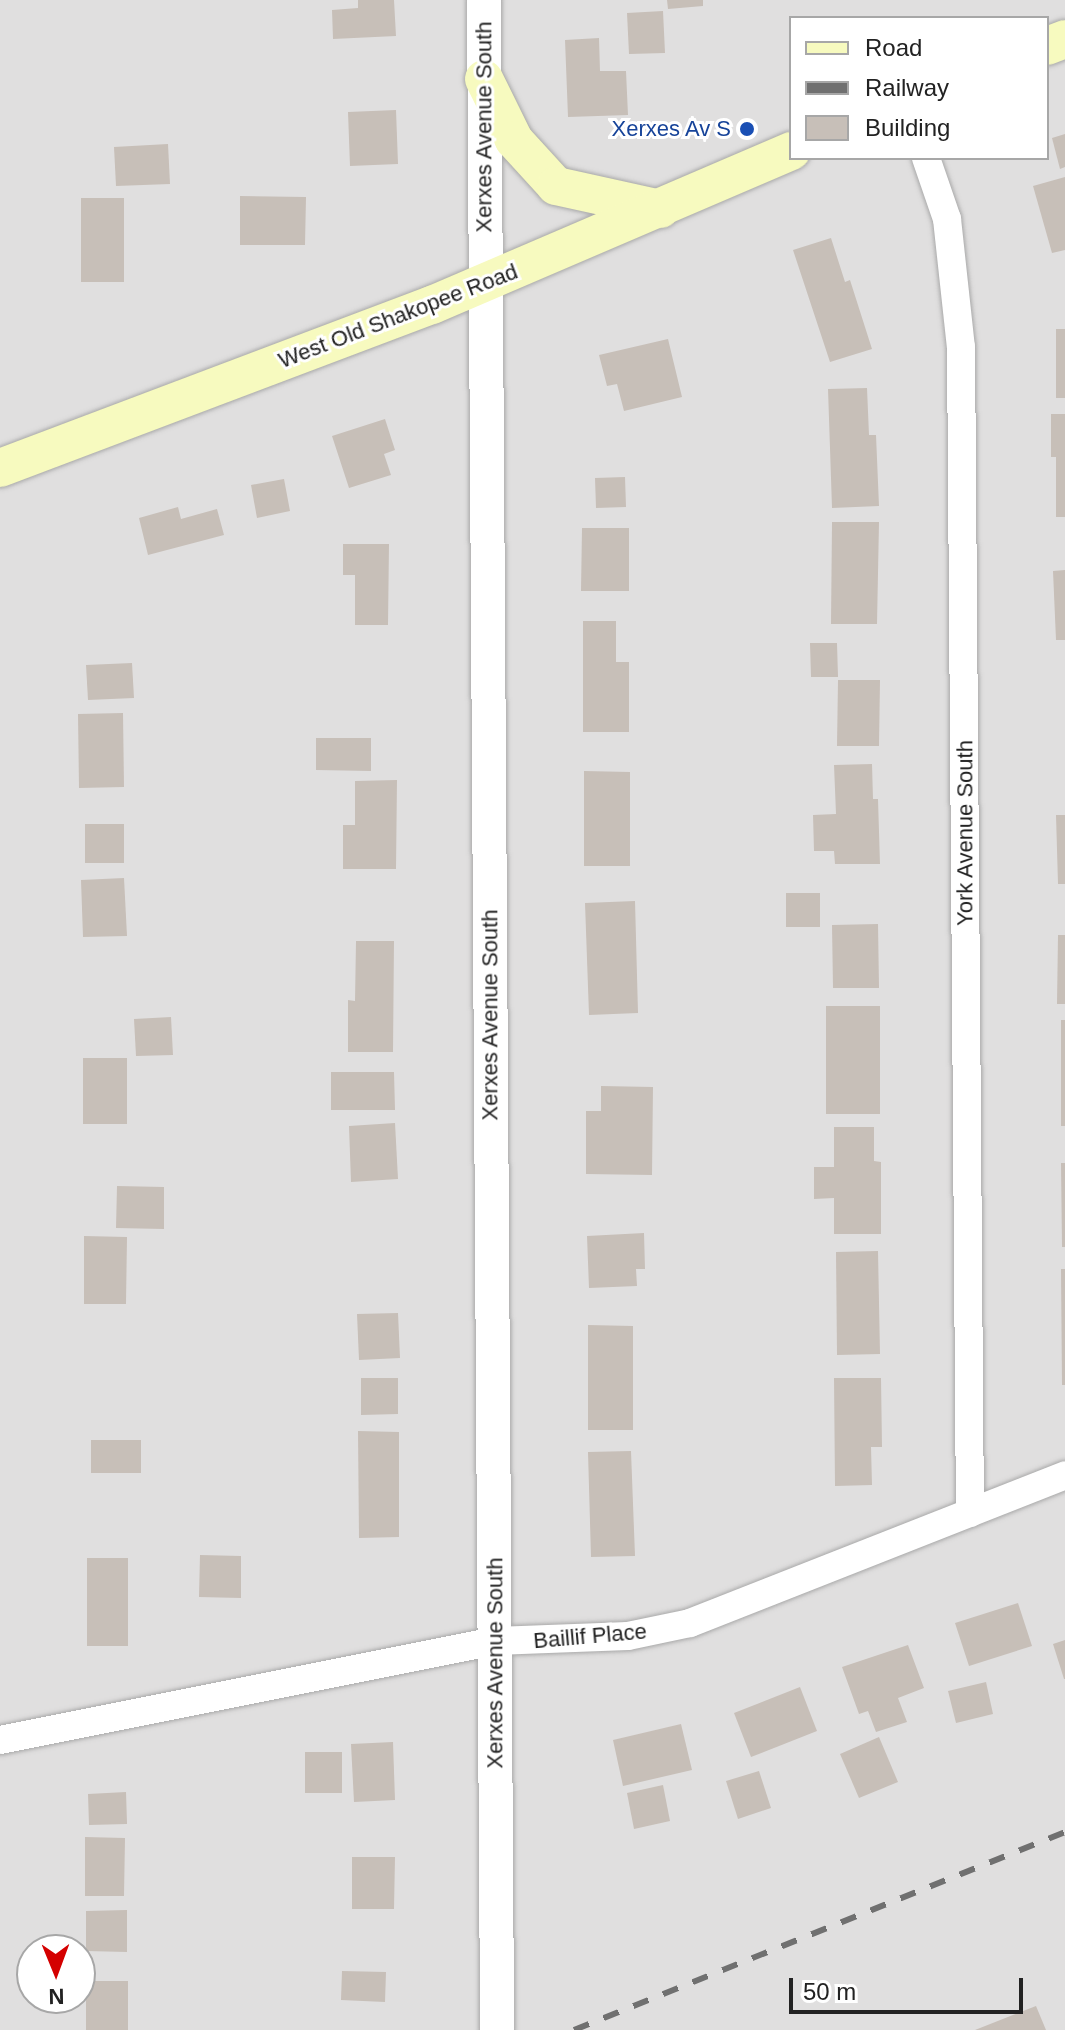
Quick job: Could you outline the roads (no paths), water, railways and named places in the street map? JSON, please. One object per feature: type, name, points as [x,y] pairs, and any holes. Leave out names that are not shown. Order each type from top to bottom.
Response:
[{"type":"main road","points":[[484,79],[514,140],[556,186],[661,209]]},
{"type":"main road","name":"West Old Shakopee Road","points":[[0,468],[484,283],[789,152]]},
{"type":"street","name":"Xerxes Avenue South","points":[[484,0],[497,2030]]},
{"type":"street","name":"York Avenue South","points":[[927,160],[947,219],[961,347],[970,1513]]},
{"type":"street","name":"Baillif Place","points":[[0,1740],[495,1641],[628,1636],[690,1623],[1065,1475]]},
{"type":"railway","points":[[574,2030],[1065,1832]]},
{"type":"place","name":"Xerxes Av S","points":[[747,129]]}]
